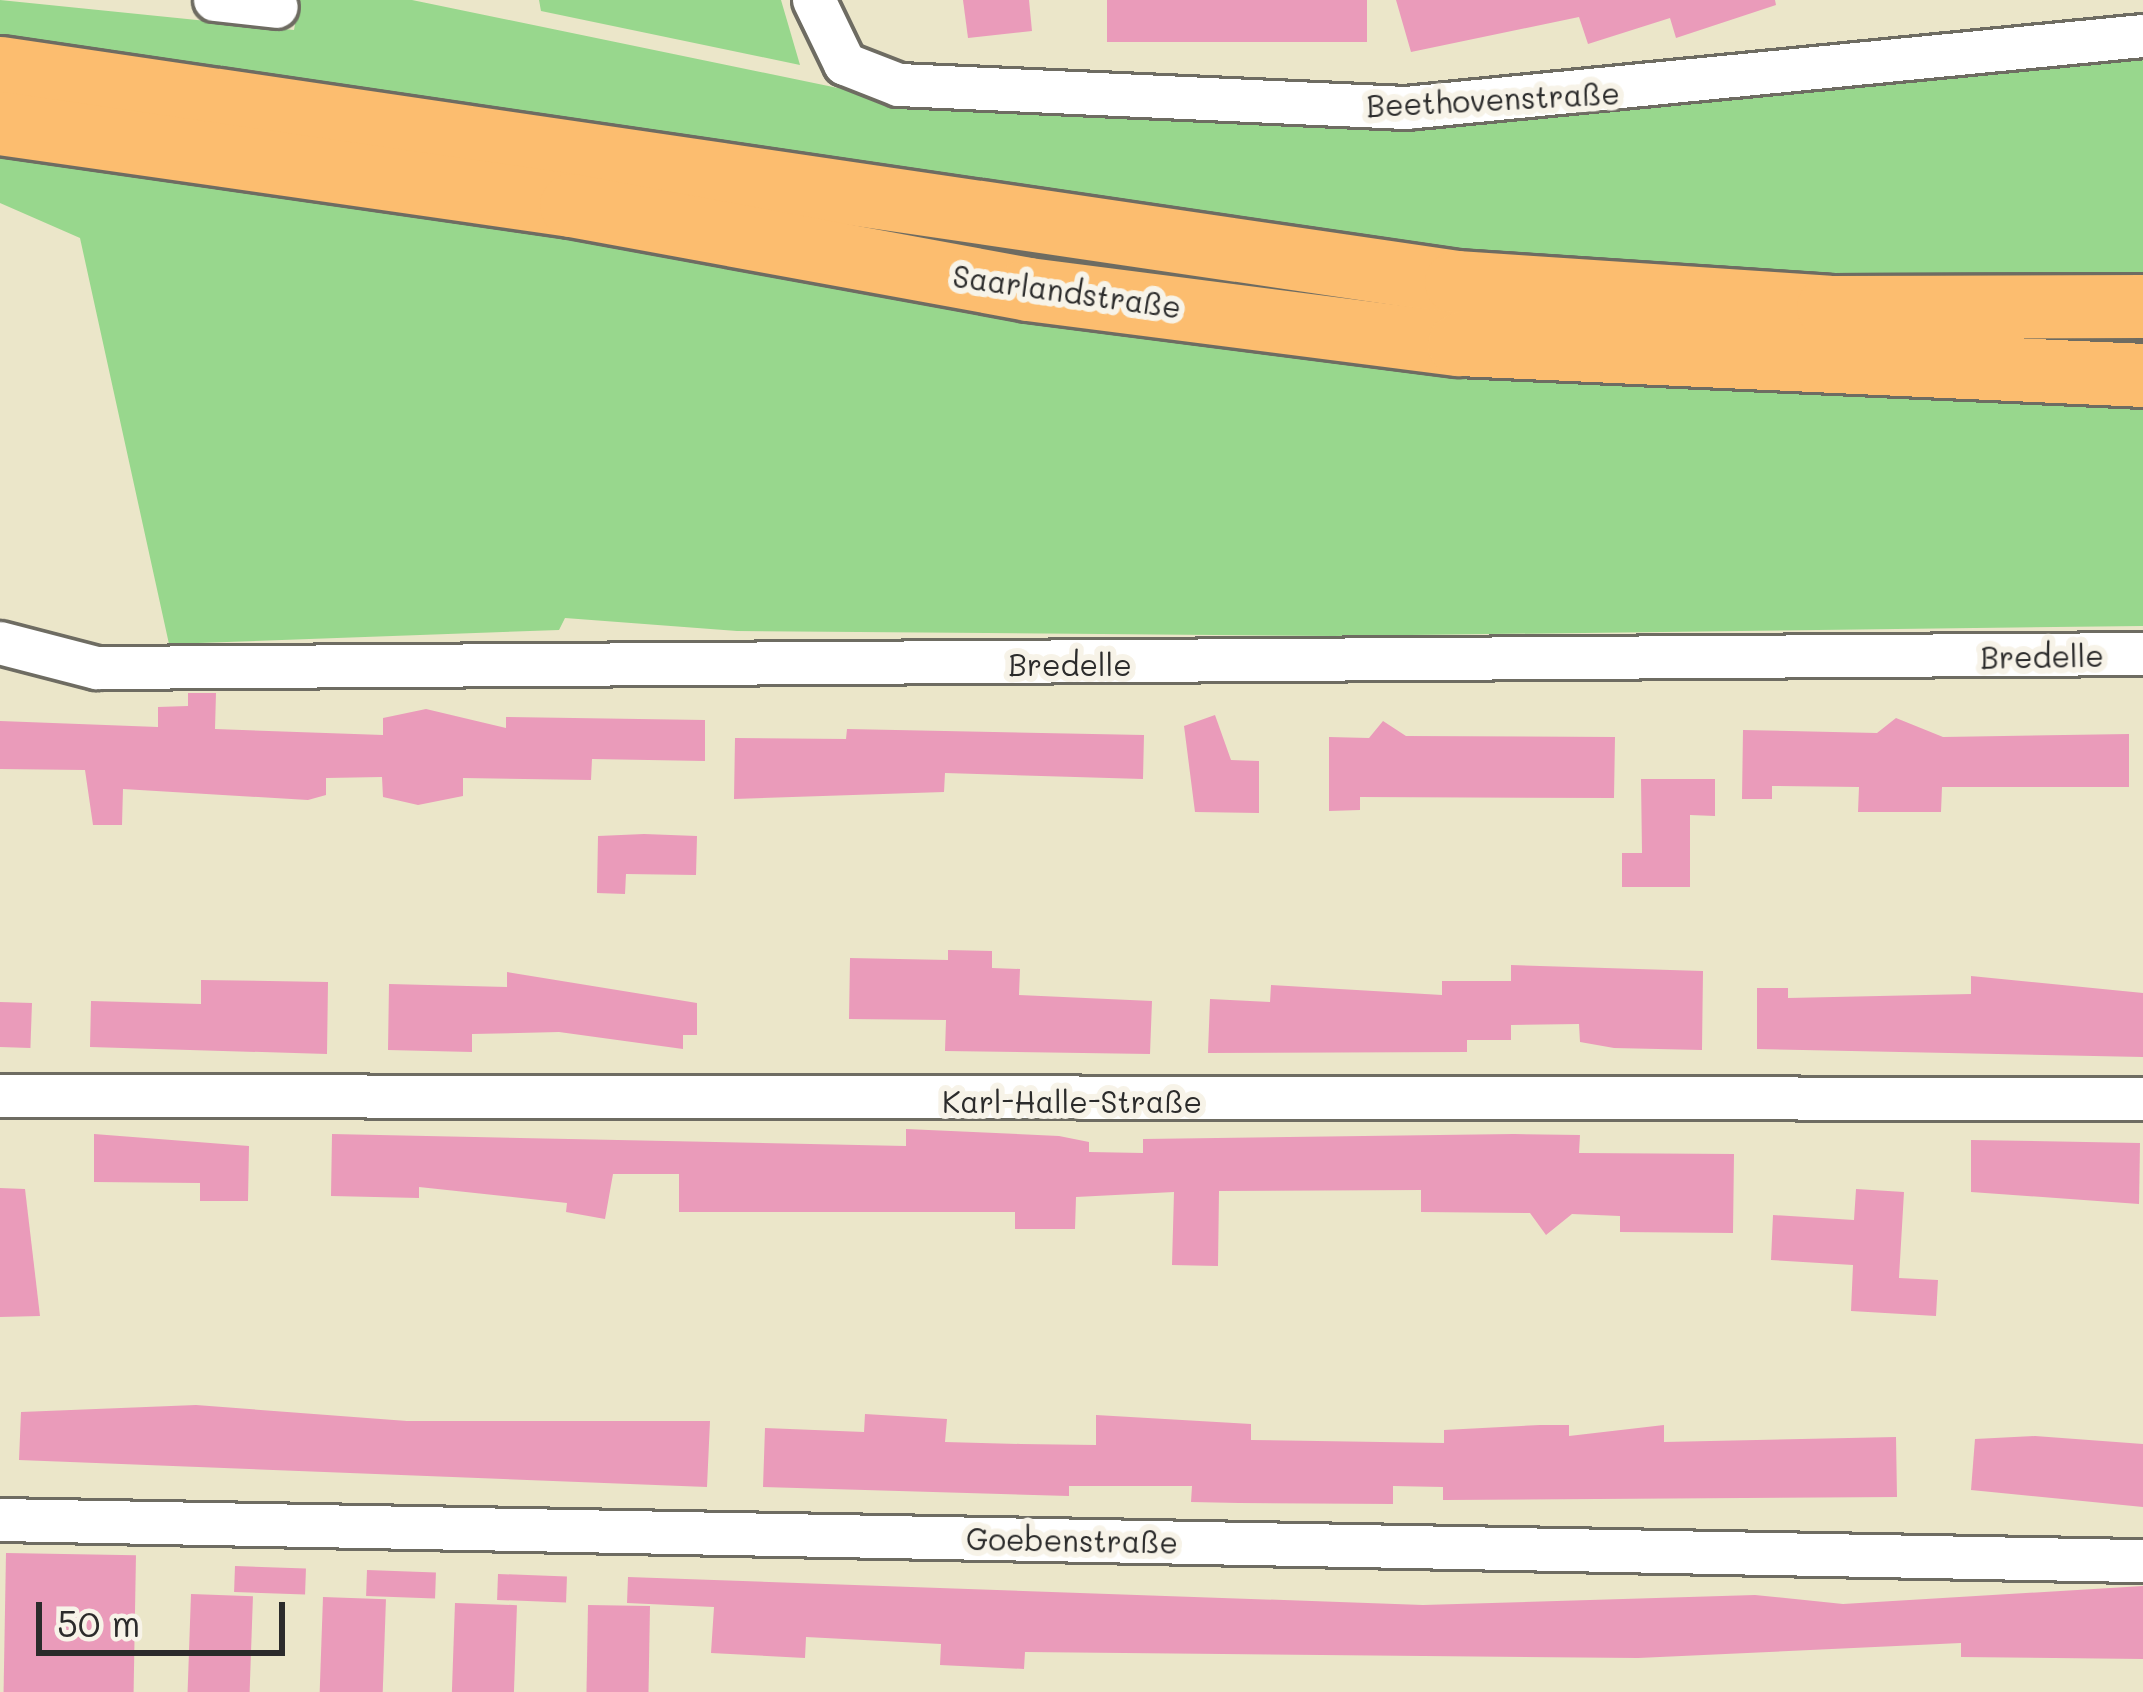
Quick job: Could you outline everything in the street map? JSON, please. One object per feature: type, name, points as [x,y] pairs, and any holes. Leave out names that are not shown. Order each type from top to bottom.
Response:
[{"type":"highway","points":[[0,68],[1456,283],[1828,307],[2143,306]]},
{"type":"highway","name":"Saarlandstraße","points":[[0,123],[572,205],[1028,289],[1459,344],[2143,375]]},
{"type":"street","points":[[215,0],[277,7]]},
{"type":"street","name":"Beethovenstraße","points":[[814,0],[845,64],[899,85],[1406,108],[2143,36]]},
{"type":"street","name":"Bredelle","points":[[0,643],[98,668],[2143,654]]},
{"type":"street","name":"Karl-Halle-Straße","points":[[0,1096],[2143,1099]]},
{"type":"street","name":"Goebenstraße","points":[[0,1520],[2143,1562]]},
{"type":"green space","points":[[0,0],[294,30],[299,0],[412,0],[838,88],[1412,117],[2143,55],[2143,291],[1655,284],[0,39]]},
{"type":"green space","points":[[539,0],[781,0],[800,65],[541,11]]},
{"type":"green space","points":[[0,135],[1568,377],[2143,398],[2143,626],[1333,636],[737,631],[565,618],[559,630],[169,644],[80,238],[0,203]]},
{"type":"building","points":[[963,0],[1029,0],[1032,31],[968,38]]},
{"type":"building","points":[[1107,0],[1367,0],[1367,42],[1107,42]]},
{"type":"building","points":[[1396,0],[1775,0],[1776,5],[1676,38],[1670,18],[1588,44],[1579,17],[1411,52]]},
{"type":"building","points":[[188,693],[216,693],[215,729],[383,735],[383,718],[426,709],[506,728],[506,717],[705,720],[705,761],[592,759],[591,780],[463,778],[463,796],[418,805],[383,797],[382,777],[326,778],[326,795],[308,800],[123,789],[122,825],[93,825],[85,770],[0,769],[0,721],[158,727],[158,707],[188,706]]},
{"type":"building","points":[[1215,715],[1231,760],[1259,761],[1259,813],[1195,812],[1184,726]]},
{"type":"building","points":[[1896,718],[1943,737],[2129,734],[2129,787],[1942,787],[1941,812],[1858,812],[1859,787],[1772,786],[1772,799],[1742,799],[1743,730],[1877,733]]},
{"type":"building","points":[[1383,721],[1406,736],[1615,737],[1614,798],[1360,797],[1360,810],[1329,811],[1329,737],[1369,738]]},
{"type":"building","points":[[847,729],[1144,735],[1143,779],[945,773],[944,792],[734,799],[735,738],[846,739]]},
{"type":"building","points":[[1641,779],[1715,779],[1715,816],[1690,815],[1690,887],[1622,887],[1622,853],[1642,853]]},
{"type":"building","points":[[598,836],[697,836],[696,875],[626,874],[625,894],[597,893]]},
{"type":"building","points":[[948,950],[992,951],[992,968],[1020,969],[1019,995],[1152,1001],[1150,1054],[945,1051],[946,1020],[849,1019],[850,958],[948,960]]},
{"type":"building","points":[[1511,965],[1703,971],[1702,1050],[1614,1048],[1580,1042],[1579,1024],[1511,1025],[1511,1040],[1467,1040],[1467,1052],[1208,1053],[1210,999],[1270,1002],[1271,985],[1442,995],[1442,981],[1511,981]]},
{"type":"building","points":[[507,972],[697,1003],[697,1035],[683,1035],[683,1049],[559,1032],[472,1034],[472,1052],[388,1050],[389,984],[507,987]]},
{"type":"building","points":[[1971,976],[2143,993],[2143,1057],[1757,1049],[1757,988],[1788,988],[1788,998],[1971,994]]},
{"type":"building","points":[[201,980],[328,982],[327,1054],[90,1047],[91,1001],[201,1004]]},
{"type":"building","points":[[0,1002],[32,1003],[30,1048],[0,1047]]},
{"type":"building","points":[[906,1129],[1059,1136],[1089,1142],[1089,1152],[1143,1153],[1143,1139],[1514,1134],[1580,1135],[1579,1153],[1734,1154],[1733,1233],[1620,1232],[1620,1216],[1572,1214],[1546,1235],[1530,1213],[1421,1212],[1421,1190],[1219,1191],[1218,1266],[1172,1265],[1174,1192],[1076,1197],[1075,1229],[1015,1229],[1015,1212],[679,1212],[679,1174],[613,1174],[605,1219],[566,1212],[567,1203],[419,1187],[419,1198],[331,1196],[332,1134],[906,1146]]},
{"type":"building","points":[[94,1134],[249,1146],[248,1201],[200,1201],[200,1183],[94,1182]]},
{"type":"building","points":[[1971,1140],[2140,1143],[2139,1204],[1971,1192]]},
{"type":"building","points":[[0,1188],[25,1189],[40,1316],[0,1317]]},
{"type":"building","points":[[1856,1189],[1904,1192],[1899,1278],[1938,1280],[1936,1316],[1851,1311],[1853,1265],[1771,1260],[1773,1215],[1854,1220]]},
{"type":"building","points":[[196,1405],[407,1421],[710,1421],[707,1487],[19,1460],[21,1412]]},
{"type":"building","points":[[865,1414],[947,1419],[945,1442],[1021,1444],[1096,1445],[1096,1415],[1251,1424],[1251,1440],[1444,1443],[1444,1430],[1540,1425],[1569,1425],[1569,1436],[1664,1425],[1664,1442],[1896,1437],[1897,1497],[1443,1500],[1443,1487],[1393,1486],[1393,1504],[1239,1503],[1191,1502],[1192,1486],[1069,1486],[1069,1496],[763,1487],[765,1428],[864,1432]]},
{"type":"building","points":[[2035,1436],[2143,1444],[2143,1507],[1971,1490],[1975,1439]]},
{"type":"building","points":[[6,1553],[136,1555],[134,1692],[4,1692]]},
{"type":"building","points":[[235,1566],[306,1568],[305,1594],[234,1592]]},
{"type":"building","points":[[367,1570],[436,1572],[435,1598],[366,1596]]},
{"type":"building","points":[[498,1574],[567,1576],[566,1602],[497,1600]]},
{"type":"building","points":[[628,1577],[1423,1605],[1755,1595],[1843,1604],[2143,1586],[2143,1659],[1961,1657],[1961,1643],[1638,1658],[1025,1652],[1024,1669],[940,1665],[941,1644],[806,1637],[805,1658],[711,1653],[714,1607],[627,1603]]},
{"type":"building","points":[[191,1594],[253,1596],[250,1692],[188,1692]]},
{"type":"building","points":[[323,1597],[386,1599],[383,1692],[320,1692]]},
{"type":"building","points":[[455,1603],[517,1605],[514,1692],[452,1692]]},
{"type":"building","points":[[588,1605],[650,1606],[648,1692],[586,1692]]}]
